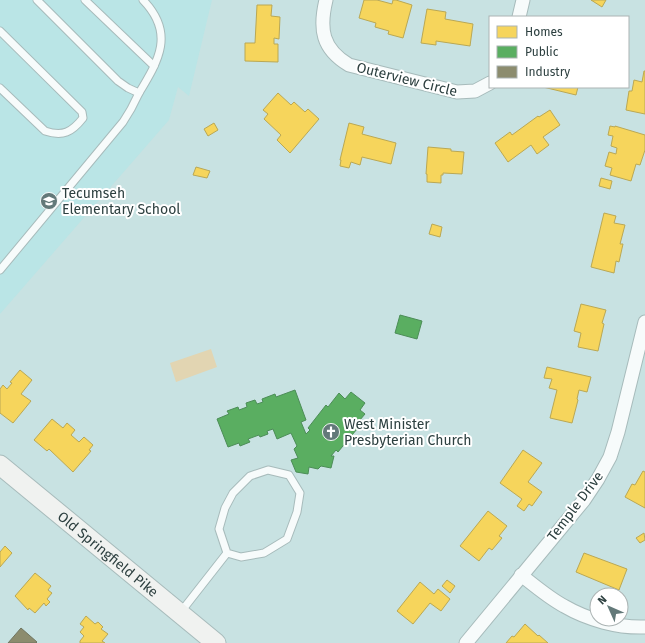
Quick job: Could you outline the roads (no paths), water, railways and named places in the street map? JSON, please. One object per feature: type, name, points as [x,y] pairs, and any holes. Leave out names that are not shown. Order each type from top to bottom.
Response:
[{"type":"street","name":"Outerview Circle","points":[[326,0],[322,23],[325,40],[336,55],[349,65],[457,92],[475,90],[489,83]]},
{"type":"street","points":[[519,16],[523,0]]},
{"type":"street","name":"Temple Drive","points":[[466,643],[584,500],[598,479],[610,456],[618,432],[645,322]]},
{"type":"street","name":"Old Springfield Pike","points":[[0,465],[216,643]]},
{"type":"street","points":[[521,575],[563,606],[579,614],[623,626],[645,627]]},
{"type":"lane","points":[[37,0],[118,81],[139,93]]},
{"type":"lane","points":[[85,0],[154,66]]},
{"type":"lane","points":[[0,270],[132,109],[157,61],[162,38],[156,15],[143,0]]},
{"type":"lane","points":[[0,30],[82,112],[83,118],[78,125],[67,133],[53,134],[45,131],[0,88]]},
{"type":"lane","points":[[268,470],[289,475],[300,493],[297,512],[287,538],[264,553],[241,557],[227,553],[219,528],[225,508],[233,493],[250,476],[268,470]]},
{"type":"lane","points":[[180,614],[227,553]]},
{"type":"place","name":"Tecumseh Elementary School","points":[[49,201]]},
{"type":"place","name":"West Minister Presbyterian Church","points":[[331,432]]}]
